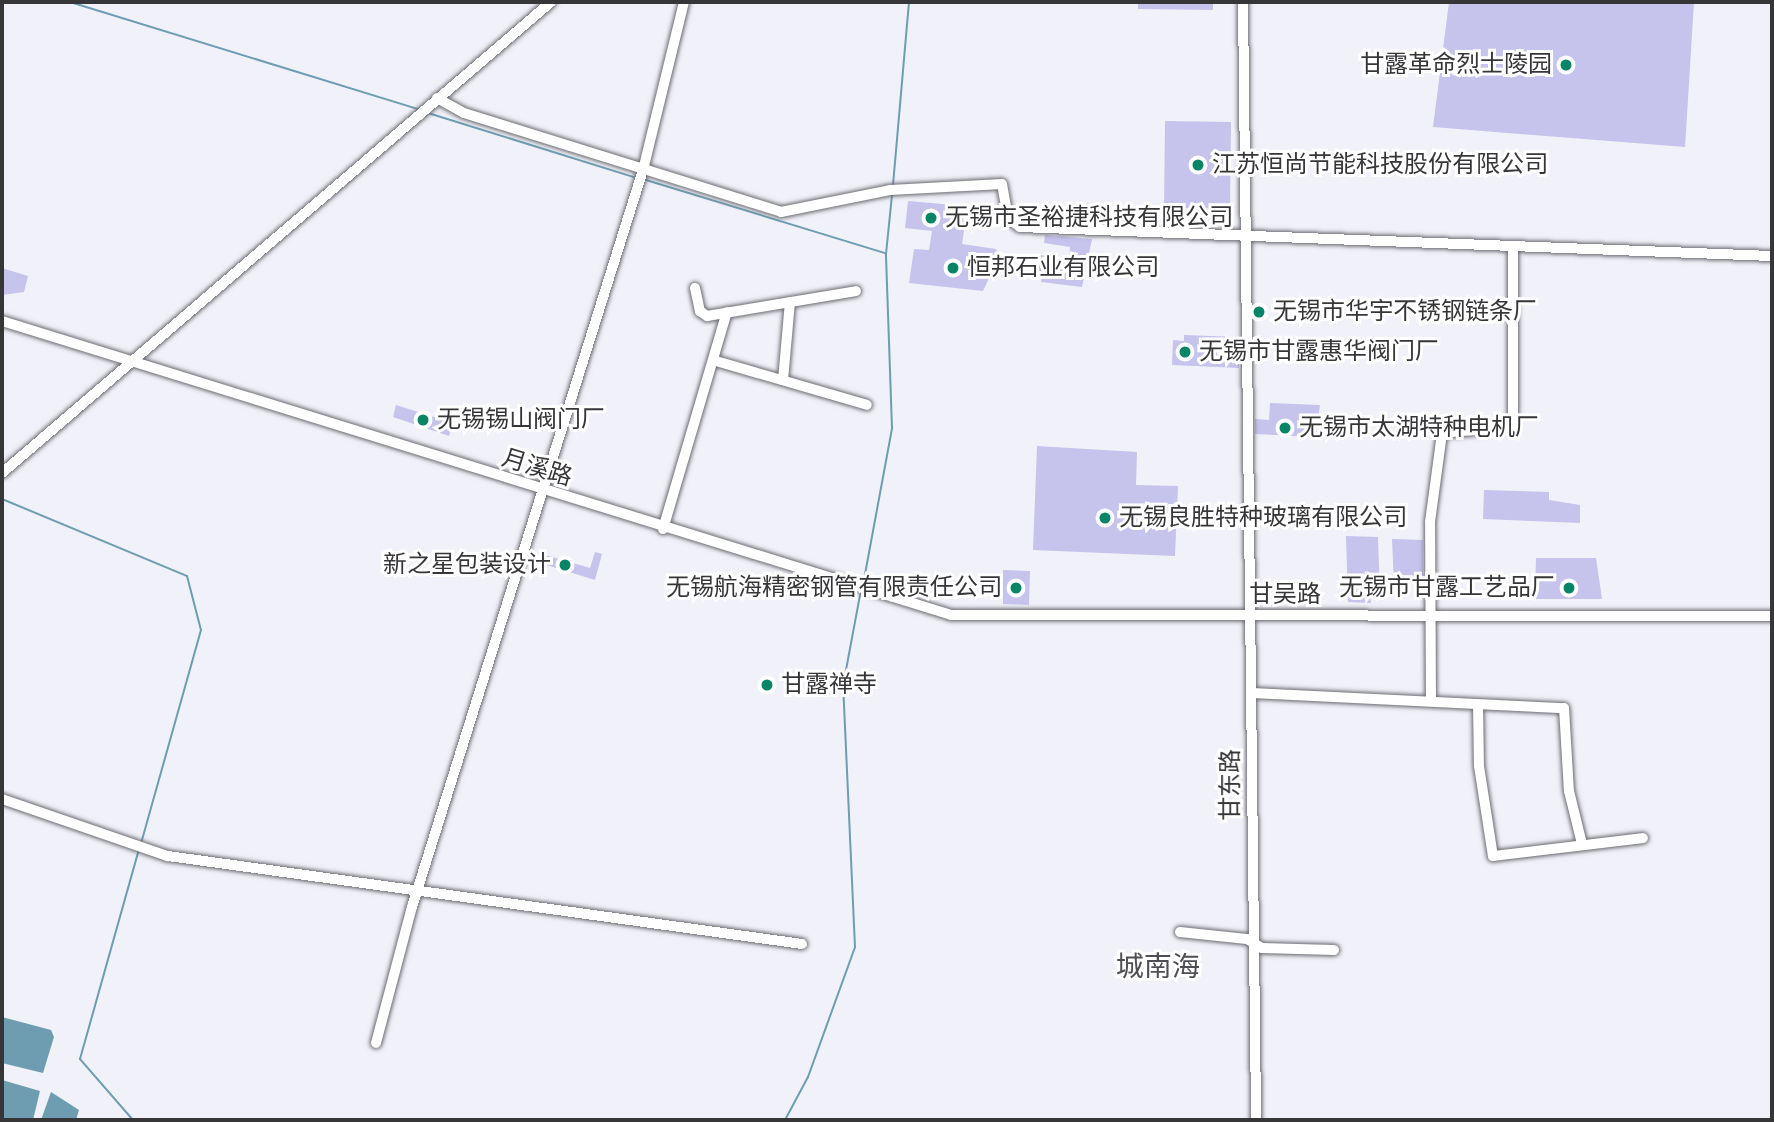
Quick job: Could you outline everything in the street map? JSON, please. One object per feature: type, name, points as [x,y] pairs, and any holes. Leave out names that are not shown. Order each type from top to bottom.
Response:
[{"type":"street","points":[[2,472],[551,2]]},
{"type":"street","points":[[376,1043],[418,887],[641,176],[684,2]]},
{"type":"street","name":"甘东路","points":[[1243,2],[1246,450],[1248,617],[1252,693],[1256,1120]]},
{"type":"street","points":[[437,97],[464,113],[641,176],[781,212],[890,190],[1002,184],[1008,218],[1020,227],[1772,256]]},
{"type":"street","points":[[1431,700],[1428,616],[1430,522],[1442,433],[1513,426],[1513,247]]},
{"type":"street","points":[[695,288],[702,314],[856,291]]},
{"type":"street","points":[[783,380],[790,302]]},
{"type":"street","points":[[663,529],[716,361],[727,312]]},
{"type":"street","name":"月溪路","points":[[2,321],[663,529],[851,583]]},
{"type":"street","points":[[716,361],[867,405]]},
{"type":"street","name":"甘吴路","points":[[851,583],[951,615],[984,618],[1772,616]]},
{"type":"street","points":[[1252,693],[1564,708],[1569,791],[1582,844]]},
{"type":"street","points":[[1478,705],[1479,766],[1493,856],[1643,838]]},
{"type":"street","points":[[2,799],[169,856],[418,887],[802,944]]},
{"type":"street","points":[[1180,932],[1254,943],[1334,950]]},
{"type":"water","points":[[2,1017],[51,1030],[54,1037],[43,1073],[2,1063]]},
{"type":"water","points":[[2,1080],[40,1091],[33,1120],[2,1120]]},
{"type":"water","points":[[51,1092],[79,1110],[76,1120],[41,1120]]},
{"type":"building","points":[[1138,2],[1213,2],[1213,10],[1138,9]]},
{"type":"building","name":"甘露革命烈士陵园","points":[[1449,2],[1694,2],[1685,147],[1433,127]]},
{"type":"building","name":"江苏恒尚节能科技股份有限公司","points":[[1165,121],[1231,122],[1230,209],[1164,208]]},
{"type":"building","points":[[908,201],[999,209],[998,221],[966,217],[962,244],[996,249],[999,257],[983,291],[909,283],[914,249],[929,250],[932,231],[905,228]]},
{"type":"building","points":[[1045,235],[1092,239],[1082,287],[1041,282],[1042,275],[1030,273],[1033,254],[1069,259],[1070,247],[1044,243]]},
{"type":"building","points":[[2,268],[28,276],[24,292],[2,295]]},
{"type":"building","name":"无锡市甘露惠华阀门厂","points":[[1184,335],[1239,337],[1239,368],[1172,365],[1173,340],[1184,341]]},
{"type":"building","points":[[1270,403],[1320,405],[1316,437],[1255,434],[1255,419],[1269,420]]},
{"type":"building","name":"无锡锡山阀门厂","points":[[396,405],[453,423],[449,436],[393,417]]},
{"type":"building","name":"无锡良胜特种玻璃有限公司","points":[[1037,446],[1137,452],[1136,485],[1178,486],[1175,556],[1033,550]]},
{"type":"building","points":[[1484,490],[1549,492],[1549,500],[1580,505],[1580,523],[1483,519]]},
{"type":"building","points":[[1346,536],[1378,537],[1380,596],[1370,595],[1371,603],[1348,602]]},
{"type":"building","points":[[1392,539],[1423,540],[1423,584],[1394,584]]},
{"type":"building","name":"新之星包装设计","points":[[595,552],[602,554],[595,580],[540,563],[542,554],[590,568]]},
{"type":"building","name":"无锡市甘露工艺品厂","points":[[1536,558],[1596,558],[1602,599],[1535,599]]},
{"type":"building","name":"无锡航海精密钢管有限责任公司","points":[[1003,570],[1030,571],[1029,605],[1003,604]]},
{"type":"waterway","points":[[70,2],[420,110]]},
{"type":"waterway","points":[[893,185],[909,2]]},
{"type":"waterway","points":[[428,113],[637,178]]},
{"type":"waterway","points":[[646,180],[885,253]]},
{"type":"waterway","points":[[863,585],[892,428],[886,254],[892,195]]},
{"type":"waterway","points":[[2,499],[187,576],[201,630],[141,843]]},
{"type":"waterway","points":[[785,1120],[808,1077],[855,947],[843,686],[861,590]]},
{"type":"waterway","points":[[133,1120],[80,1059],[139,849]]},
{"type":"place","name":"甘露革命烈士陵园","points":[[1566,65]]},
{"type":"place","name":"江苏恒尚节能科技股份有限公司","points":[[1198,165]]},
{"type":"place","name":"无锡市圣裕捷科技有限公司","points":[[931,218]]},
{"type":"place","name":"恒邦石业有限公司","points":[[953,268]]},
{"type":"place","name":"无锡市华宇不锈钢链条厂","points":[[1259,312]]},
{"type":"place","name":"无锡市甘露惠华阀门厂","points":[[1185,352]]},
{"type":"place","name":"无锡锡山阀门厂","points":[[423,420]]},
{"type":"place","name":"无锡市太湖特种电机厂","points":[[1285,428]]},
{"type":"place","name":"无锡良胜特种玻璃有限公司","points":[[1105,518]]},
{"type":"place","name":"新之星包装设计","points":[[565,565]]},
{"type":"place","name":"无锡航海精密钢管有限责任公司","points":[[1016,588]]},
{"type":"place","name":"无锡市甘露工艺品厂","points":[[1569,588]]},
{"type":"place","name":"甘露禅寺","points":[[767,685]]},
{"type":"district","name":"城南海","points":[[1158,967]]}]
